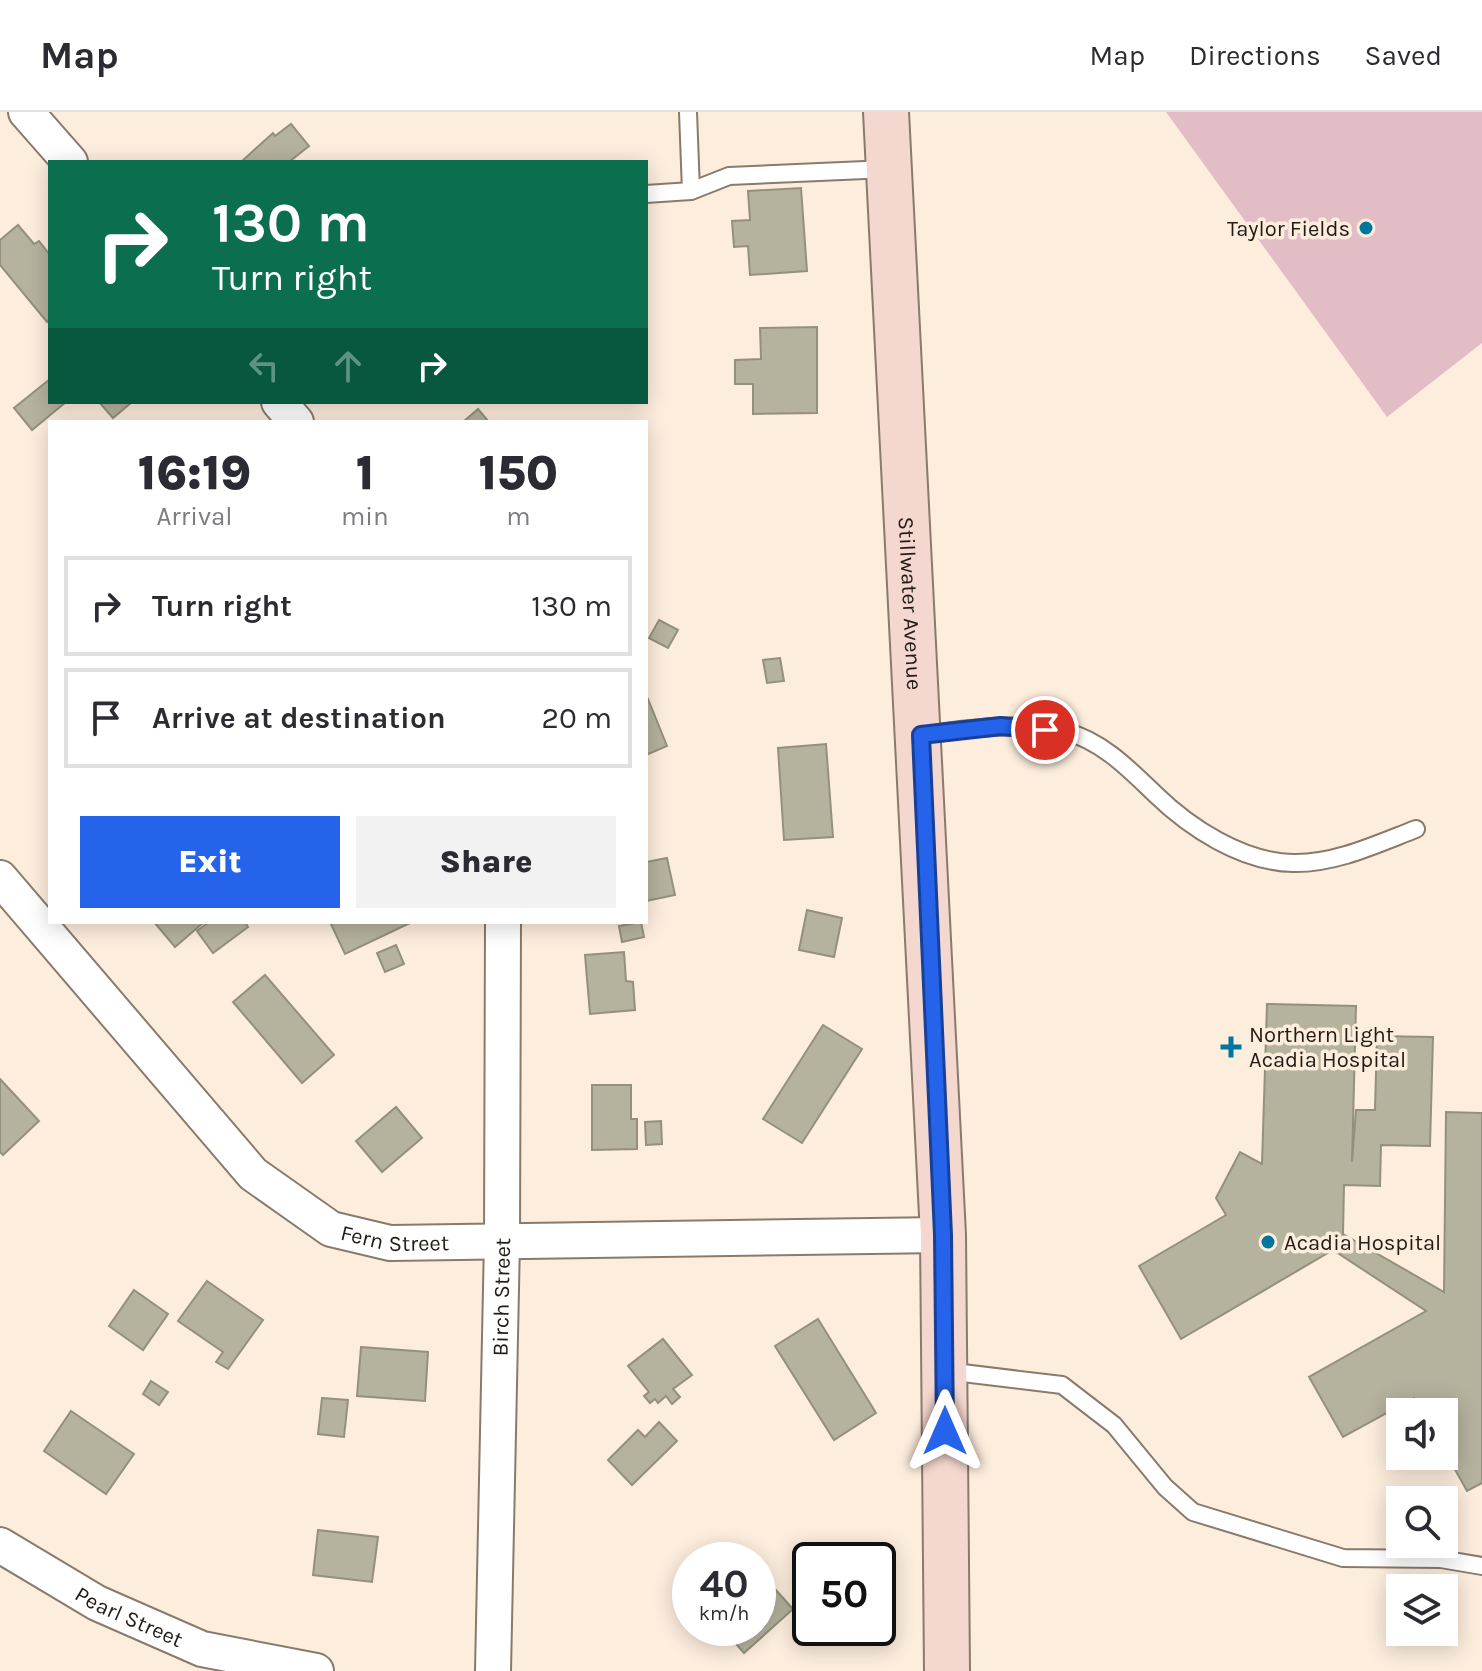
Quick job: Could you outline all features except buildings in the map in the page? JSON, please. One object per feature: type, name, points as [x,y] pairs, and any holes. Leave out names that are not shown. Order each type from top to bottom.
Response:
[{"type":"main road","name":"Stillwater Avenue","points":[[886,112],[921,735],[943,1235],[947,1671]]},
{"type":"street","points":[[26,112],[68,160]]},
{"type":"street","points":[[281,404],[294,420]]},
{"type":"street","name":"Fern Street","points":[[0,878],[253,1174],[331,1229],[390,1243],[943,1235]]},
{"type":"street","name":"Birch Street","points":[[493,1671],[502,1241],[503,924]]},
{"type":"street","name":"Pearl Street","points":[[0,1545],[97,1603],[202,1649],[316,1671]]},
{"type":"lane","points":[[688,112],[691,191]]},
{"type":"lane","points":[[648,194],[691,191],[729,176],[889,169]]},
{"type":"lane","points":[[921,735],[1001,726],[1068,732],[1118,758],[1162,801],[1230,849],[1293,863],[1353,853],[1416,829]]},
{"type":"lane","points":[[944,1371],[1062,1385],[1114,1425],[1165,1487],[1193,1512],[1343,1558],[1441,1559],[1482,1566]]},
{"type":"shaded area","name":"Taylor Fields","points":[[1166,112],[1482,112],[1482,343],[1387,417]]},
{"type":"place","name":"Taylor Fields","points":[[1366,228]]},
{"type":"place","name":"Northern Light Acadia Hospital","points":[[1231,1047]]},
{"type":"place","name":"Acadia Hospital","points":[[1268,1242]]},
{"type":"route","points":[[945,1431],[943,1235],[921,735],[1001,726],[1045,730]]}]
